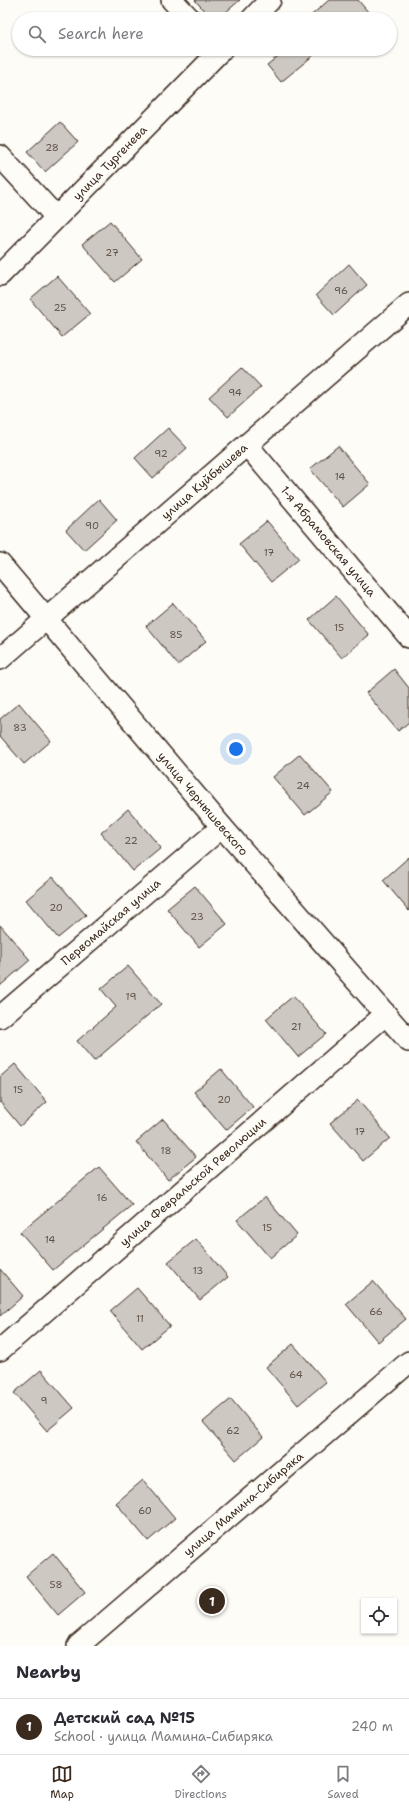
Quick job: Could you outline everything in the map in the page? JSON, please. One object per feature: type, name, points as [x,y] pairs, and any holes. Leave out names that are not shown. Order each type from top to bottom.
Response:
[{"type":"street","points":[[172,0],[183,12]]},
{"type":"street","points":[[259,12],[270,0]]},
{"type":"street","name":"улица Тургенева","points":[[0,274],[214,56]]},
{"type":"street","points":[[0,156],[56,217]]},
{"type":"street","name":"улица Куйбышева","points":[[0,659],[48,619],[409,304]]},
{"type":"street","name":"1-я Абрамовская улица","points":[[247,445],[409,637]]},
{"type":"street","name":"улица Чернышевского","points":[[0,564],[48,619],[222,827],[409,1041]]},
{"type":"street","name":"Первомайская улица","points":[[0,1017],[222,827]]},
{"type":"street","name":"улица Февральской Революции","points":[[0,1350],[386,1014]]},
{"type":"street","name":"улица Мамина-Сибиряка","points":[[78,1646],[409,1362]]},
{"type":"building","points":[[195,0],[240,0],[226,12],[205,12]]},
{"type":"building","points":[[329,0],[358,0],[368,12],[315,12]]},
{"type":"building","points":[[278,56],[313,56],[281,82],[267,65]]},
{"type":"building","points":[[60,122],[78,142],[45,172],[27,152]]},
{"type":"building","points":[[110,221],[142,259],[115,282],[82,244]]},
{"type":"building","points":[[349,264],[367,285],[334,315],[316,295]]},
{"type":"building","points":[[57,276],[90,314],[62,337],[30,299]]},
{"type":"building","points":[[242,367],[261,387],[228,417],[209,397]]},
{"type":"building","points":[[168,428],[187,448],[153,478],[135,458]]},
{"type":"building","points":[[338,446],[370,484],[343,507],[310,469]]},
{"type":"building","points":[[99,499],[117,520],[84,550],[66,530]]},
{"type":"building","points":[[267,521],[299,559],[271,582],[239,544]]},
{"type":"building","points":[[336,596],[369,635],[342,658],[309,620]]},
{"type":"building","points":[[173,603],[206,641],[178,665],[146,626]]},
{"type":"building","points":[[394,669],[409,688],[409,722],[398,731],[366,693]]},
{"type":"building","points":[[19,703],[51,741],[24,764],[0,736],[0,719]]},
{"type":"building","points":[[300,754],[333,792],[305,815],[273,777]]},
{"type":"building","points":[[128,809],[161,848],[133,871],[101,833]]},
{"type":"building","points":[[409,857],[409,911],[383,880]]},
{"type":"building","points":[[53,877],[86,915],[58,938],[26,900]]},
{"type":"building","points":[[195,886],[227,924],[199,947],[167,909]]},
{"type":"building","points":[[0,925],[30,960],[0,986]]},
{"type":"building","points":[[128,966],[161,1004],[94,1061],[77,1041],[116,1007],[101,989]]},
{"type":"building","points":[[293,996],[326,1034],[298,1057],[266,1019]]},
{"type":"building","points":[[15,1064],[47,1102],[20,1126],[0,1102],[0,1077]]},
{"type":"building","points":[[221,1069],[253,1107],[226,1130],[194,1092]]},
{"type":"building","points":[[358,1100],[390,1138],[363,1161],[330,1123]]},
{"type":"building","points":[[163,1119],[196,1157],[168,1180],[136,1142]]},
{"type":"building","points":[[99,1167],[132,1205],[53,1270],[20,1232]]},
{"type":"building","points":[[265,1197],[297,1235],[270,1258],[237,1220]]},
{"type":"building","points":[[196,1239],[228,1277],[200,1300],[168,1262]]},
{"type":"building","points":[[0,1269],[23,1296],[0,1316]]},
{"type":"building","points":[[373,1281],[406,1319],[378,1342],[346,1304]]},
{"type":"building","points":[[137,1288],[170,1326],[142,1349],[110,1311]]},
{"type":"building","points":[[293,1344],[326,1382],[298,1405],[266,1367]]},
{"type":"building","points":[[41,1370],[74,1408],[47,1431],[14,1393]]},
{"type":"building","points":[[231,1399],[263,1437],[236,1460],[203,1422]]},
{"type":"building","points":[[143,1480],[175,1518],[148,1541],[116,1503]]},
{"type":"building","points":[[53,1553],[85,1592],[58,1615],[26,1576]]},
{"type":"place","name":"Детский сад №15","points":[[212,1601]]}]
